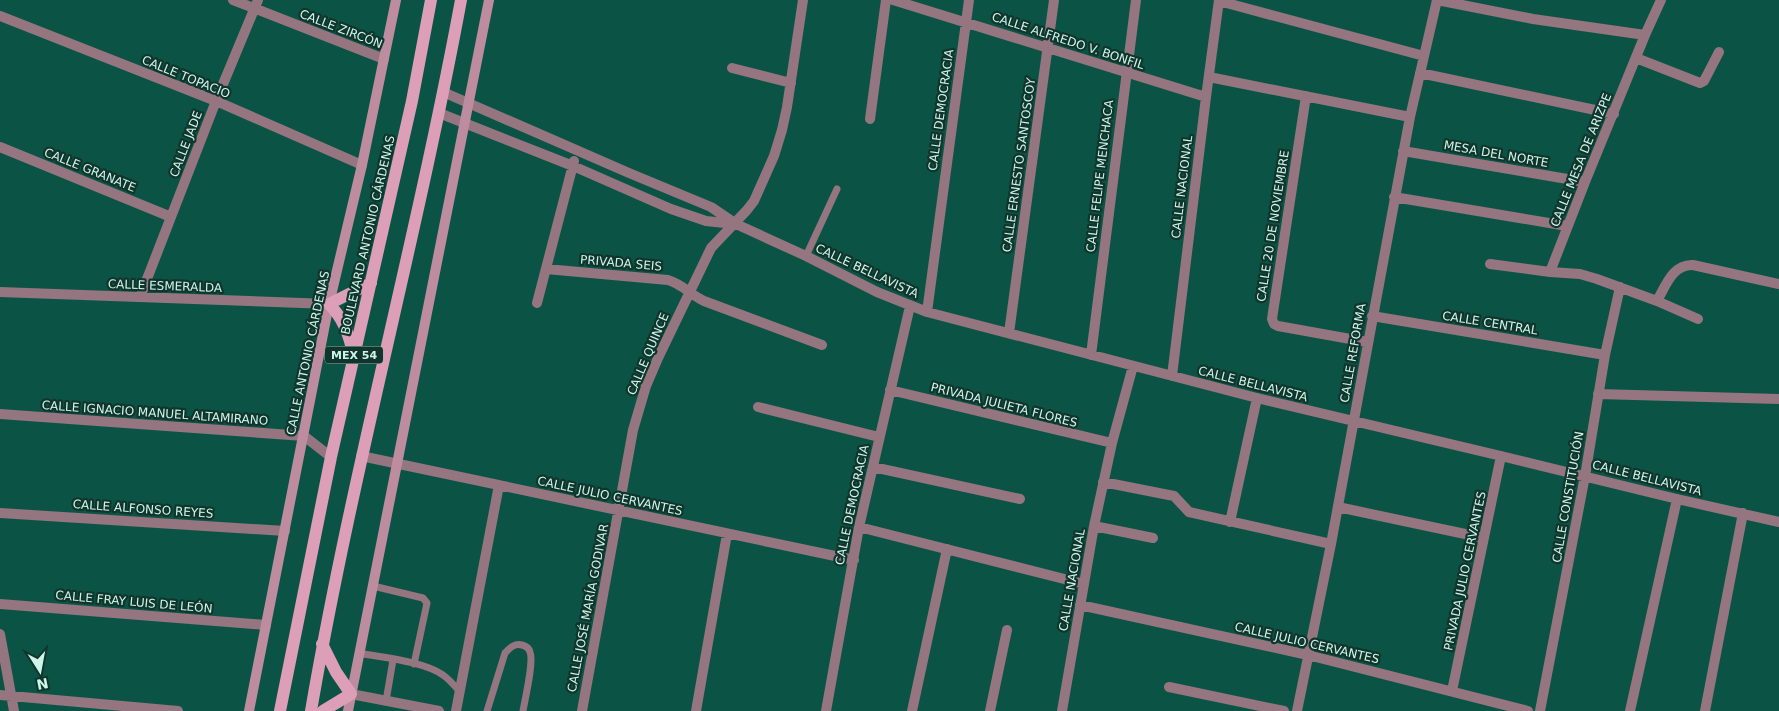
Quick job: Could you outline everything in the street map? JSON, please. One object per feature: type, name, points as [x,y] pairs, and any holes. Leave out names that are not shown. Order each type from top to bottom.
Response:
[{"type":"main road","name":"BOULEVARD ANTONIO CÁRDENAS","points":[[280,711],[331,457],[412,101],[431,0]]},
{"type":"main road","name":"MEX 54","points":[[310,711],[361,456],[439,113],[461,0]]},
{"type":"main road","points":[[354,357],[343,323],[337,312],[329,304],[371,283]]},
{"type":"main road","points":[[322,644],[336,672],[351,694],[323,711]]},
{"type":"street","name":"CALLE ZIRCÓN","points":[[233,0],[257,4],[384,59]]},
{"type":"street","name":"CALLE ANTONIO CÁRDENAS","points":[[249,711],[329,304],[362,165],[396,0]]},
{"type":"street","points":[[348,711],[466,124],[489,0]]},
{"type":"street","name":"CALLE QUINCE","points":[[619,510],[639,407],[658,358],[711,248],[736,224],[754,200],[774,156],[782,130],[791,83],[802,0]]},
{"type":"street","points":[[870,119],[886,0]]},
{"type":"street","name":"CALLE ALFREDO V. BONFIL","points":[[893,0],[1206,97]]},
{"type":"street","name":"CALLE DEMOCRACIA","points":[[927,312],[969,0]]},
{"type":"street","name":"CALLE ERNESTO SANTOSCOY","points":[[1009,333],[1054,0]]},
{"type":"street","name":"CALLE FELIPE MENCHACA","points":[[1091,355],[1136,0]]},
{"type":"street","points":[[1219,0],[1424,56]]},
{"type":"street","name":"CALLE NACIONAL","points":[[1172,376],[1219,0]]},
{"type":"street","points":[[1437,0],[1534,19],[1644,35]]},
{"type":"street","name":"CALLE REFORMA","points":[[1297,711],[1338,507],[1394,197],[1437,0]]},
{"type":"street","name":"CALLE MESA DE ARIZPE","points":[[1550,272],[1644,35],[1661,0]]},
{"type":"street","name":"CALLE JADE","points":[[140,297],[216,102],[257,4]]},
{"type":"street","name":"CALLE TOPACIO","points":[[0,16],[216,102],[362,165]]},
{"type":"street","points":[[1636,58],[1700,83],[1704,81],[1719,52]]},
{"type":"street","points":[[732,68],[791,83]]},
{"type":"street","points":[[1420,73],[1614,114]]},
{"type":"street","points":[[1209,77],[1410,117]]},
{"type":"street","name":"CALLE BELLAVISTA","points":[[443,92],[711,208],[736,224],[878,292],[927,312],[1257,398],[1779,522]]},
{"type":"street","name":"CALLE 20 DE NOVIEMBRE","points":[[1306,96],[1272,319],[1274,324],[1278,326],[1368,342]]},
{"type":"street","name":"CALLE BELLAVISTA","points":[[439,113],[573,166],[672,209],[706,221],[736,224]]},
{"type":"street","name":"CALLE GRANATE","points":[[0,147],[171,217]]},
{"type":"street","points":[[537,302],[577,151]]},
{"type":"street","name":"MESA DEL NORTE","points":[[1403,152],[1585,182]]},
{"type":"street","points":[[1394,197],[1567,226]]},
{"type":"street","points":[[1490,264],[1580,274],[1657,301],[1698,319]]},
{"type":"street","points":[[1657,301],[1675,270],[1682,265],[1693,265],[1779,284]]},
{"type":"street","name":"PRIVADA SEIS","points":[[546,269],[677,282],[704,301],[822,345]]},
{"type":"street","name":"CALLE CONSTITUCIÓN","points":[[1540,711],[1585,476],[1604,355],[1620,287]]},
{"type":"street","name":"CALLE ESMERALDA","points":[[0,292],[329,304]]},
{"type":"street","name":"CALLE DEMOCRACIA","points":[[826,711],[859,527],[910,306]]},
{"type":"street","name":"CALLE CENTRAL","points":[[1372,316],[1604,355]]},
{"type":"street","name":"CALLE NACIONAL","points":[[1062,711],[1103,482],[1133,366]]},
{"type":"street","name":"PRIVADA JULIETA FLORES","points":[[890,390],[1112,444]]},
{"type":"street","points":[[1598,394],[1779,399]]},
{"type":"street","points":[[1230,522],[1257,398]]},
{"type":"street","points":[[758,407],[879,437]]},
{"type":"street","name":"CALLE IGNACIO MANUEL ALTAMIRANO","points":[[0,414],[304,436]]},
{"type":"street","points":[[304,436],[331,457]]},
{"type":"street","name":"CALLE JULIO CERVANTES","points":[[361,456],[854,560]]},
{"type":"street","name":"PRIVADA JULIO CERVANTES","points":[[1452,691],[1501,456]]},
{"type":"street","points":[[873,467],[1020,499]]},
{"type":"street","points":[[1103,482],[1174,496],[1189,512],[1331,544]]},
{"type":"street","points":[[456,711],[499,485]]},
{"type":"street","points":[[1630,711],[1677,499]]},
{"type":"street","points":[[1338,507],[1484,538]]},
{"type":"street","name":"CALLE JOSÉ MARÍA GODIVAR","points":[[582,711],[619,510]]},
{"type":"street","name":"CALLE ALFONSO REYES","points":[[0,513],[285,531]]},
{"type":"street","points":[[1705,711],[1743,513]]},
{"type":"street","points":[[1094,526],[1152,538]]},
{"type":"street","points":[[859,527],[1084,584]]},
{"type":"street","points":[[696,711],[726,534]]},
{"type":"street","points":[[912,711],[946,549]]},
{"type":"street","name":"CALLE FRAY LUIS DE LEÓN","points":[[0,604],[266,625]]},
{"type":"street","name":"CALLE JULIO CERVANTES","points":[[1080,605],[1308,655],[1528,711]]},
{"type":"street","points":[[990,711],[1006,630]]},
{"type":"street","points":[[0,634],[5,695],[14,711]]},
{"type":"street","points":[[1169,687],[1284,711]]},
{"type":"street","points":[[351,694],[439,711]]},
{"type":"street","points":[[5,695],[178,711]]},
{"type":"lane","points":[[806,256],[837,189]]},
{"type":"lane","points":[[373,586],[423,598],[427,603],[428,606],[414,664]]},
{"type":"lane","points":[[487,711],[506,653],[517,644],[524,645],[529,650],[532,659],[523,711]]},
{"type":"lane","points":[[359,653],[414,664],[444,676],[460,692]]},
{"type":"lane","points":[[386,701],[392,660]]}]
